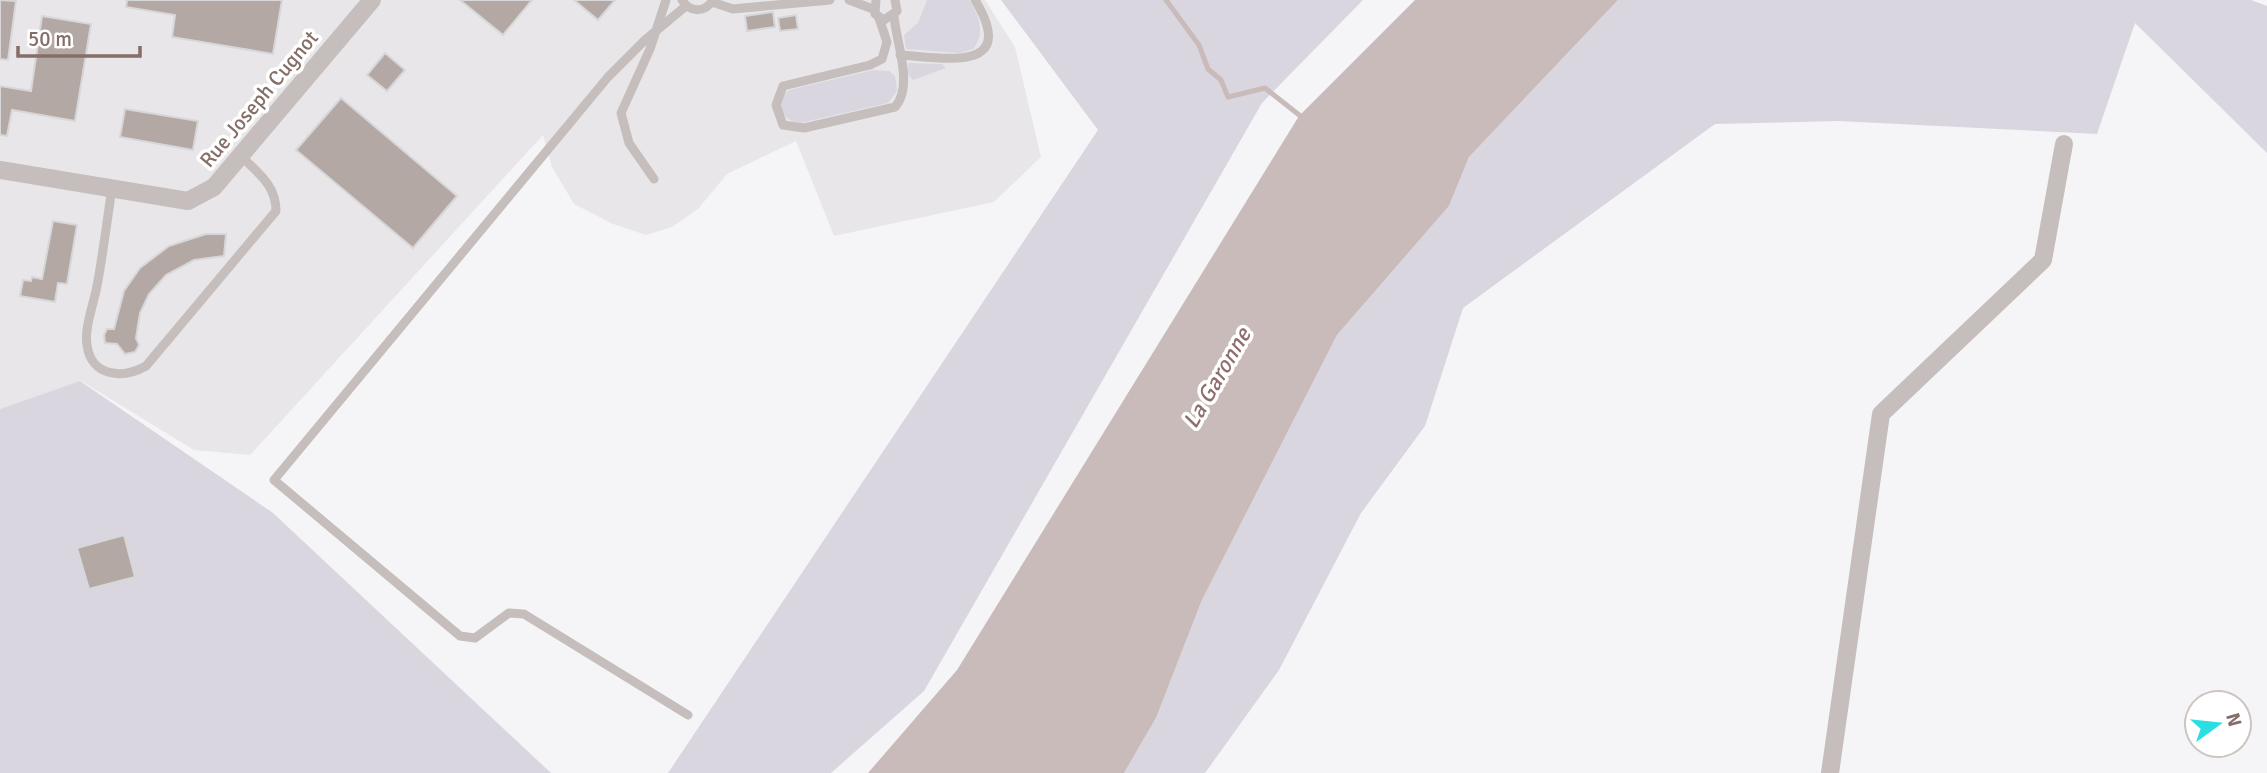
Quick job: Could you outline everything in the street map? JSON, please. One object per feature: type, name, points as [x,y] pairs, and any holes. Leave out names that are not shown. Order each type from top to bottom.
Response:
[{"type":"street","name":"Rue Joseph Cugnot","points":[[0,170],[188,201],[214,187],[372,0]]},
{"type":"street","points":[[1830,773],[1881,415],[2043,260],[2064,144]]},
{"type":"lane","points":[[654,179],[629,143],[621,113],[657,31],[666,0]]},
{"type":"lane","points":[[688,715],[524,614],[509,613],[475,638],[460,636],[274,480],[608,77],[684,3],[698,11],[712,1],[733,9],[830,0]]},
{"type":"lane","points":[[849,0],[874,4],[887,42],[882,59],[870,65],[783,86],[776,97],[779,120],[787,128],[804,128],[895,107],[903,88],[894,16],[898,6],[895,0]]},
{"type":"lane","points":[[900,55],[964,60],[979,54],[987,46],[989,30],[975,0]]},
{"type":"lane","points":[[879,18],[894,16]]},
{"type":"lane","points":[[112,188],[86,343],[97,366],[107,374],[126,373],[146,366],[276,211],[273,190],[267,180],[241,156]]},
{"type":"shaded area","points":[[0,0],[985,0],[1015,47],[1041,157],[994,202],[834,236],[796,141],[727,174],[698,209],[672,227],[646,235],[613,224],[574,204],[552,167],[543,135],[250,455],[194,450],[81,381],[0,409]]},
{"type":"shaded area","points":[[927,0],[969,0],[980,24],[979,37],[973,49],[960,53],[906,49],[904,35],[918,23]]},
{"type":"shaded area","points":[[1001,0],[1363,0],[1262,103],[924,691],[831,773],[668,773],[1098,130]]},
{"type":"shaded area","points":[[1618,0],[2251,0],[2267,6],[2267,153],[2135,23],[2097,134],[1838,121],[1715,124],[1463,308],[1425,426],[1361,513],[1279,670],[1205,773],[1124,773],[1156,718],[1202,600],[1337,335],[1449,206],[1469,157]]},
{"type":"shaded area","points":[[908,63],[942,64],[946,68],[913,80],[907,73]]},
{"type":"shaded area","points":[[873,70],[889,71],[895,76],[897,91],[888,103],[800,123],[793,122],[784,115],[782,100],[789,90]]},
{"type":"shaded area","points":[[80,381],[273,513],[551,773],[0,773],[0,409]]},
{"type":"water","name":"La Garonne","points":[[1415,0],[1618,0],[1469,157],[1449,206],[1337,335],[1202,600],[1156,718],[1124,773],[868,773],[957,670],[1299,116]]},
{"type":"building","points":[[0,0],[16,1],[8,60],[0,59]]},
{"type":"building","points":[[127,0],[282,0],[273,54],[172,37],[175,15],[126,7]]},
{"type":"building","points":[[460,0],[532,0],[503,35]]},
{"type":"building","points":[[574,0],[615,0],[598,20]]},
{"type":"building","points":[[773,12],[775,27],[747,31],[745,16]]},
{"type":"building","points":[[796,15],[798,29],[780,31],[778,18]]},
{"type":"building","points":[[42,16],[91,24],[75,121],[12,110],[7,136],[0,135],[0,86],[31,91]]},
{"type":"building","points":[[385,53],[405,70],[387,91],[367,75]]},
{"type":"building","points":[[341,98],[457,196],[413,248],[296,150]]},
{"type":"building","points":[[125,109],[198,121],[193,150],[120,137]]},
{"type":"building","points":[[53,221],[77,225],[67,284],[58,283],[55,302],[20,296],[23,280],[31,281],[32,277],[42,279]]},
{"type":"building","points":[[206,234],[226,234],[224,256],[194,260],[166,275],[149,294],[140,313],[136,338],[139,345],[135,352],[125,354],[117,344],[105,343],[104,335],[107,329],[114,329],[124,291],[140,268],[169,246]]},
{"type":"building","points":[[124,535],[135,577],[89,589],[77,548]]},
{"type":"waterway","points":[[1166,0],[1199,45],[1208,69],[1221,80],[1228,97],[1265,88],[1303,118]]}]
